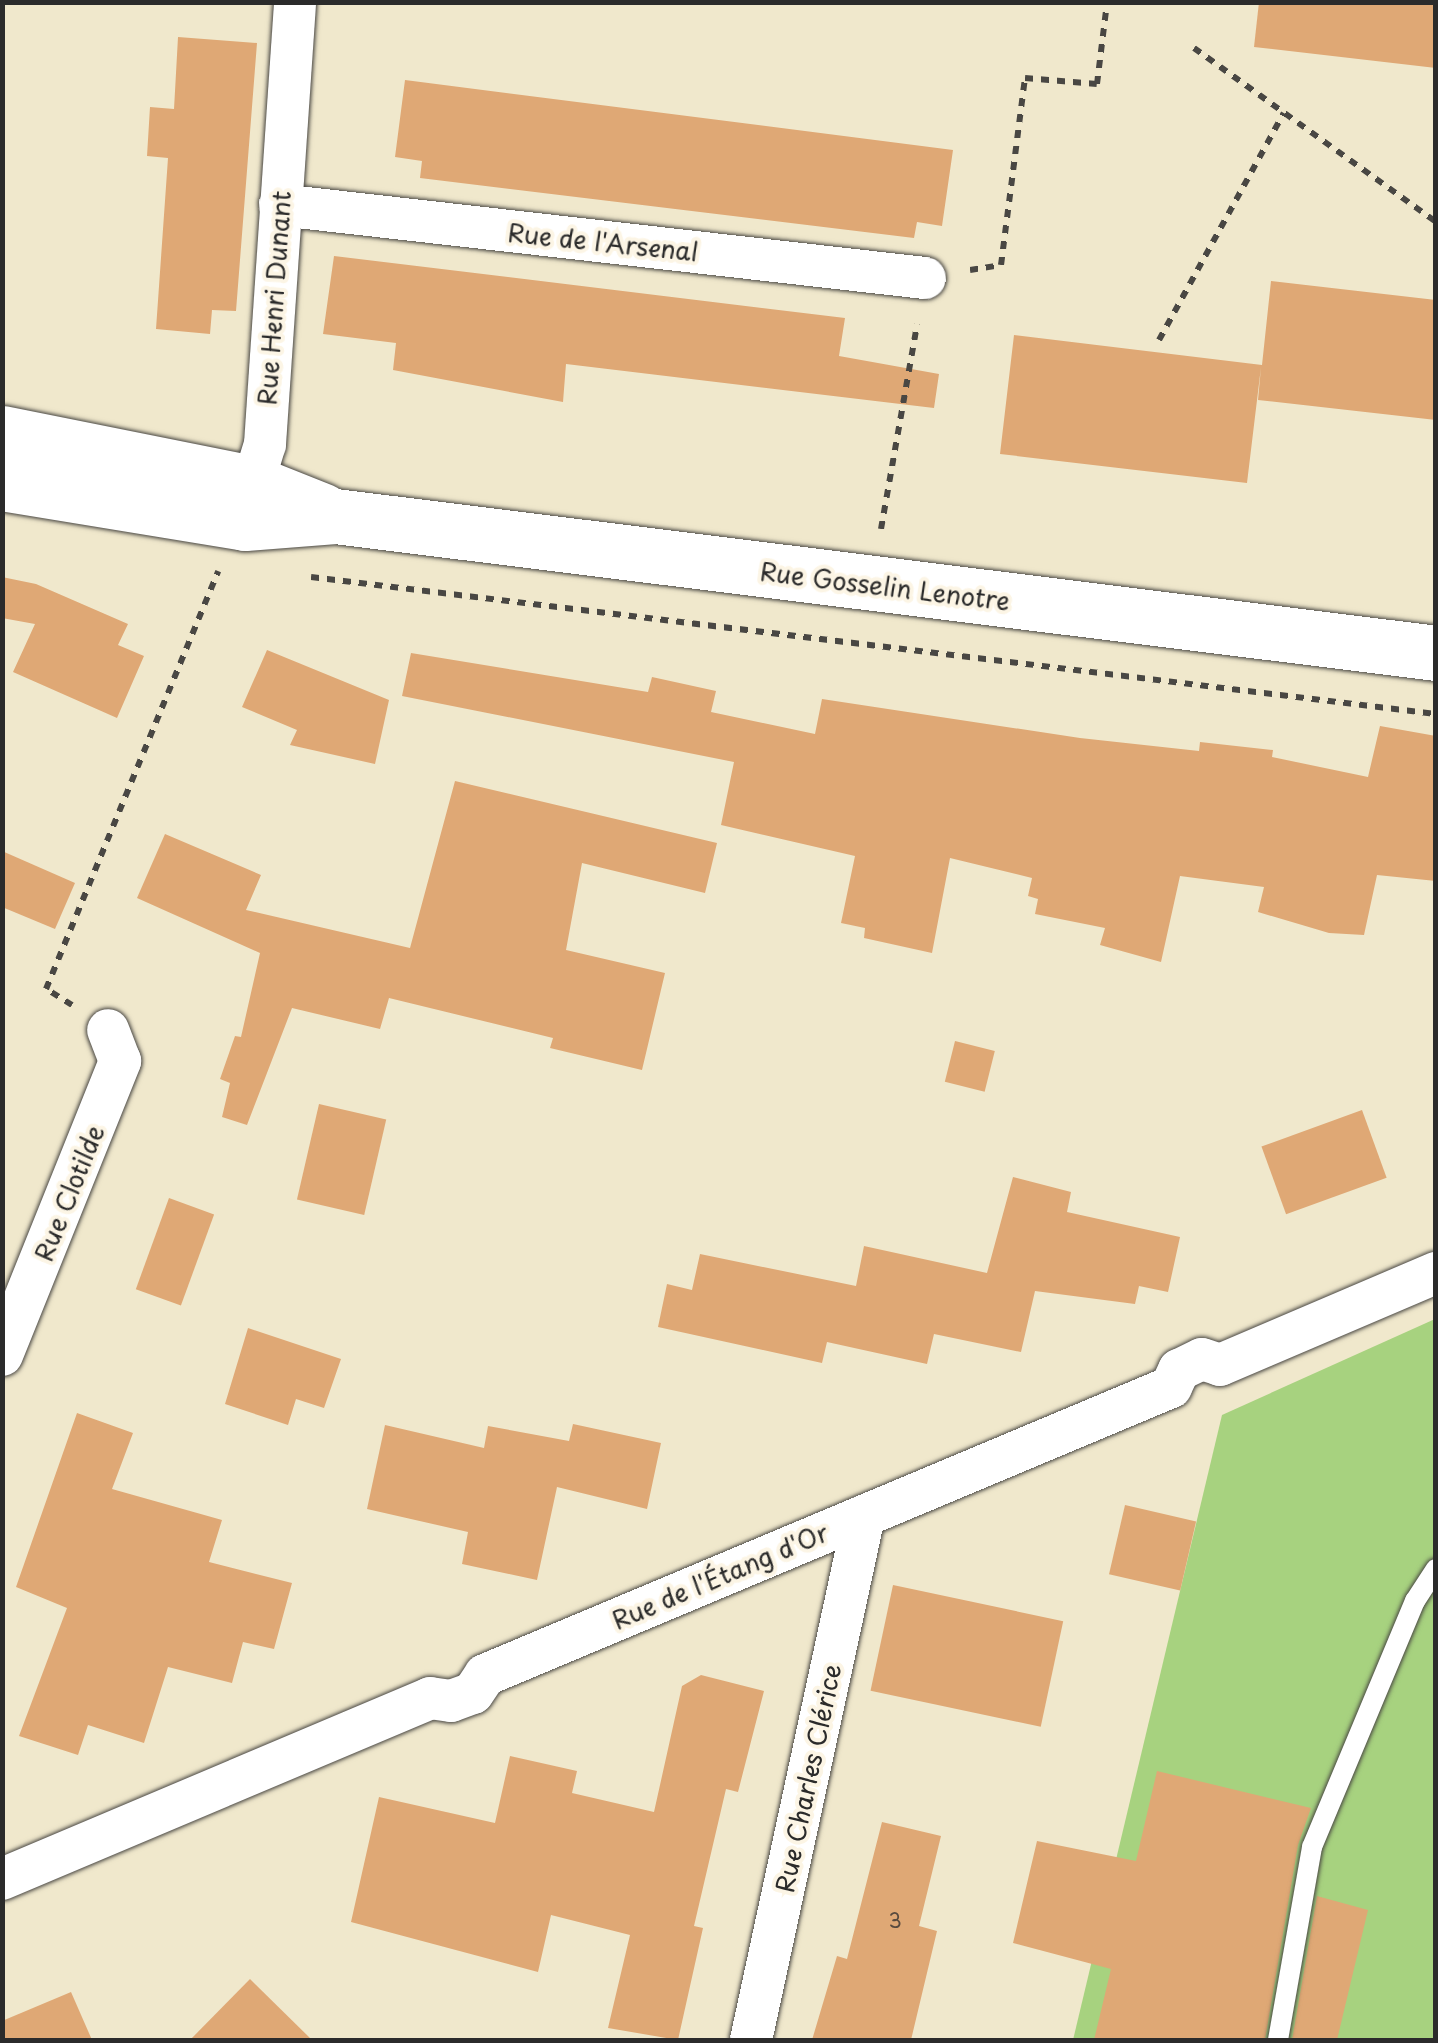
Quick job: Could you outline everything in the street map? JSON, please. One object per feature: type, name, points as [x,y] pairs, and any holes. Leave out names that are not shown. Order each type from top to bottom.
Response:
[{"type":"main road","name":"Rue Gosselin Lenotre","points":[[2,433],[254,483],[335,516]]},
{"type":"main road","name":"Rue Gosselin Lenotre","points":[[2,484],[246,523],[335,516],[1436,654]]},
{"type":"street","name":"Rue Henri Dunant","points":[[254,483],[266,444],[294,2]]},
{"type":"street","name":"Rue de l'Arsenal","points":[[280,205],[926,278]]},
{"type":"street","points":[[148,510],[254,483]]},
{"type":"street","name":"Rue Clotilde","points":[[2,1355],[120,1061],[108,1030]]},
{"type":"street","name":"Rue de l'Étang d'Or","points":[[2,1879],[430,1698],[451,1701],[473,1693],[485,1675],[1171,1387],[1179,1370],[1202,1359],[1220,1364],[1436,1273]]},
{"type":"street","name":"Rue Charles Clérice","points":[[751,2040],[864,1516]]},
{"type":"lane","points":[[1278,2040],[1312,1847],[1414,1602],[1436,1569]]},
{"type":"path","points":[[1194,48],[1436,222]]},
{"type":"path","points":[[1159,340],[1284,114]]},
{"type":"path","points":[[108,1030],[46,988],[220,565],[201,563]]},
{"type":"path","points":[[300,575],[1436,714]]},
{"type":"green space","points":[[1435,1319],[1435,2040],[1073,2040],[1222,1415]]},
{"type":"building","points":[[1259,2],[1436,2],[1436,68],[1254,47]]},
{"type":"building","points":[[178,37],[257,43],[236,311],[212,310],[210,334],[156,329],[168,158],[147,156],[150,107],[174,109]]},
{"type":"building","points":[[405,80],[953,150],[942,226],[917,222],[914,238],[420,178],[422,161],[395,157]]},
{"type":"building","points":[[334,256],[845,318],[839,356],[939,374],[934,408],[566,364],[563,402],[393,370],[396,343],[323,334]]},
{"type":"building","points":[[1271,281],[1436,300],[1436,420],[1258,400],[1261,367],[1247,483],[1000,454],[1014,335],[1262,365]]},
{"type":"building","points":[[2,577],[36,584],[128,624],[118,645],[144,656],[117,718],[13,672],[35,624],[2,618]]},
{"type":"building","points":[[267,650],[389,700],[375,764],[290,745],[297,730],[242,707]]},
{"type":"building","points":[[411,653],[648,692],[652,677],[716,691],[711,712],[815,734],[822,699],[1080,738],[1199,751],[1200,742],[1273,750],[1272,757],[1368,777],[1380,726],[1436,736],[1436,881],[1377,875],[1364,935],[1329,933],[1258,912],[1264,887],[1180,876],[1161,962],[1100,945],[1105,928],[1035,914],[1038,899],[1028,896],[1032,878],[950,858],[932,953],[864,938],[865,928],[841,923],[855,856],[721,825],[734,762],[402,696]]},
{"type":"building","points":[[455,781],[717,843],[705,893],[582,863],[566,950],[665,973],[642,1070],[550,1048],[553,1038],[389,998],[380,1029],[292,1008],[247,1125],[222,1117],[230,1083],[220,1079],[235,1036],[241,1037],[260,953],[137,898],[165,834],[261,875],[246,910],[410,948]]},
{"type":"building","points":[[2,851],[75,883],[55,929],[2,907]]},
{"type":"building","points":[[955,1041],[995,1051],[985,1092],[945,1082]]},
{"type":"building","points":[[319,1104],[386,1120],[364,1215],[297,1199]]},
{"type":"building","points":[[1362,1110],[1387,1178],[1286,1214],[1261,1147]]},
{"type":"building","points":[[1013,1177],[1071,1192],[1067,1212],[1180,1237],[1168,1292],[1139,1286],[1135,1304],[1035,1291],[1021,1352],[934,1334],[927,1364],[827,1342],[822,1363],[658,1327],[667,1284],[692,1290],[700,1254],[856,1286],[864,1246],[987,1273]]},
{"type":"building","points":[[169,1198],[214,1214],[181,1306],[136,1289]]},
{"type":"building","points":[[248,1328],[341,1359],[324,1408],[296,1399],[288,1425],[225,1404]]},
{"type":"building","points":[[77,1413],[133,1433],[112,1489],[222,1520],[209,1562],[292,1583],[274,1649],[243,1642],[232,1683],[168,1667],[144,1743],[88,1725],[78,1755],[19,1736],[67,1608],[16,1587]]},
{"type":"building","points":[[573,1424],[661,1443],[647,1509],[557,1487],[537,1580],[462,1564],[468,1532],[367,1509],[385,1425],[484,1448],[488,1426],[569,1441]]},
{"type":"building","points":[[1125,1505],[1196,1521],[1180,1591],[1109,1574]]},
{"type":"building","points":[[893,1585],[1063,1621],[1041,1727],[871,1691]]},
{"type":"building","points":[[701,1675],[764,1691],[738,1792],[726,1789],[694,1926],[703,1928],[678,2040],[608,2028],[630,1935],[551,1915],[538,1972],[351,1922],[379,1797],[495,1823],[510,1756],[577,1771],[572,1793],[654,1812],[682,1686]]},
{"type":"building","points":[[1157,1771],[1311,1808],[1298,1845],[1265,2040],[1094,2040],[1111,1969],[1013,1943],[1037,1841],[1136,1861]]},
{"type":"building","points":[[882,1822],[941,1836],[919,1926],[937,1931],[911,2040],[812,2040],[837,1956],[847,1959]]},
{"type":"building","points":[[1317,1896],[1368,1910],[1337,2040],[1292,2040]]},
{"type":"building","points":[[250,1979],[312,2040],[190,2040]]},
{"type":"building","points":[[71,1992],[92,2040],[2,2040],[2,2021]]}]
